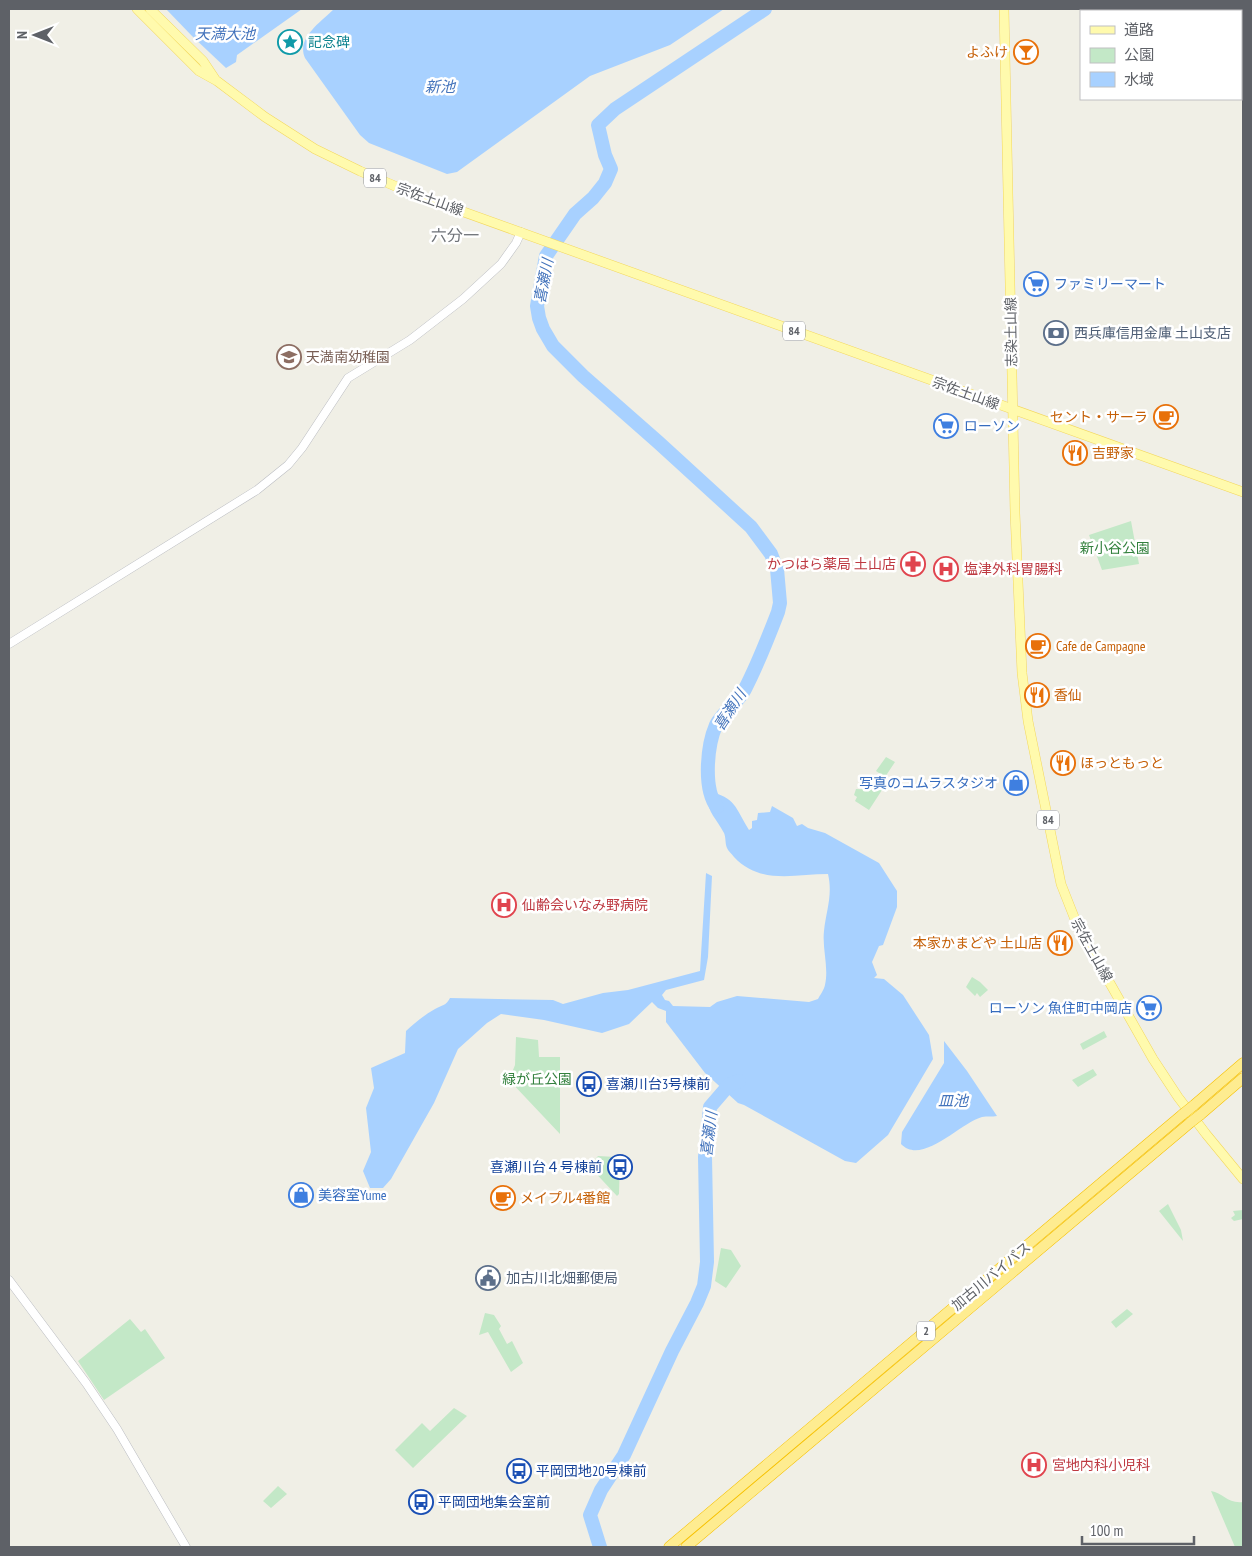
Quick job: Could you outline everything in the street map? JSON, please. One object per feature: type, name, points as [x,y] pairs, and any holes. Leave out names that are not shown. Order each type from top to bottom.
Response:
[{"type":"highway","name":"加古川バイパス","points":[[669,1547],[1243,1063]]},
{"type":"highway","name":"加古川バイパス","points":[[686,1547],[1243,1078]]},
{"type":"main road","name":"宗佐土山線","points":[[137,9],[199,71],[217,81],[265,117],[316,149],[360,171],[411,193],[1012,410],[1024,696],[1061,884],[1078,927],[1153,1059],[1200,1126],[1243,1179]]},
{"type":"main road","name":"宗佐土山線","points":[[150,9],[203,61],[217,81]]},
{"type":"main road","name":"志染土山線","points":[[1004,9],[1012,410]]},
{"type":"main road","points":[[1012,410],[1243,492]]},
{"type":"street","points":[[9,644],[257,490],[288,466],[348,378],[410,340],[464,299],[501,264],[516,243],[521,232]]},
{"type":"street","points":[[9,1280],[86,1383],[112,1422],[186,1547]]},
{"type":"green space","name":"新小谷公園","points":[[1131,521],[1139,564],[1102,570],[1089,535]]},
{"type":"green space","points":[[886,757],[895,762],[885,777],[876,771]]},
{"type":"green space","points":[[856,789],[882,790],[869,810],[855,801],[857,797],[854,795]]},
{"type":"green space","points":[[972,977],[988,990],[980,997],[977,993],[975,996],[966,987]]},
{"type":"green space","points":[[1104,1031],[1107,1037],[1083,1050],[1080,1044]]},
{"type":"green space","name":"緑が丘公園","points":[[516,1037],[538,1040],[539,1057],[560,1057],[560,1134],[509,1080],[515,1065]]},
{"type":"green space","points":[[1093,1069],[1097,1075],[1078,1087],[1072,1080]]},
{"type":"green space","points":[[598,1156],[620,1159],[619,1194],[617,1196],[589,1166]]},
{"type":"green space","points":[[1168,1204],[1181,1230],[1183,1241],[1159,1211]]},
{"type":"green space","points":[[1243,1210],[1243,1219],[1234,1221],[1231,1218],[1235,1215],[1233,1211]]},
{"type":"green space","points":[[721,1248],[731,1250],[741,1266],[726,1288],[715,1281]]},
{"type":"green space","points":[[1127,1309],[1133,1314],[1116,1328],[1111,1322]]},
{"type":"green space","points":[[485,1313],[494,1315],[501,1326],[499,1329],[507,1344],[512,1341],[523,1363],[511,1372],[488,1332],[479,1335]]},
{"type":"green space","points":[[130,1319],[141,1332],[145,1329],[165,1358],[104,1400],[78,1361]]},
{"type":"green space","points":[[454,1408],[467,1416],[413,1468],[395,1450],[422,1423],[430,1431]]},
{"type":"green space","points":[[278,1486],[287,1494],[271,1508],[263,1501]]},
{"type":"green space","points":[[1211,1491],[1229,1500],[1243,1502],[1243,1547],[1235,1547]]},
{"type":"water","name":"天満大池","points":[[166,9],[302,9],[237,55],[236,62],[226,68]]},
{"type":"water","name":"新池","points":[[334,9],[724,9],[670,45],[590,76],[457,172],[447,174],[369,143],[360,135],[305,58],[303,51],[307,37]]},
{"type":"water","points":[[708,791],[730,800],[749,830],[752,828],[752,821],[757,820],[758,813],[770,812],[772,806],[793,818],[797,826],[802,824],[808,828],[825,833],[879,863],[897,891],[897,907],[883,945],[879,946],[872,962],[877,975],[874,978],[884,979],[903,995],[929,1035],[933,1059],[888,1135],[856,1163],[845,1161],[738,1103],[705,1073],[666,1022],[666,1011],[658,1008],[652,1002],[629,1024],[602,1033],[544,1020],[501,1014],[487,1023],[458,1049],[434,1103],[391,1179],[383,1188],[370,1188],[363,1171],[371,1152],[366,1108],[374,1088],[371,1068],[405,1053],[406,1031],[427,1014],[445,1004],[450,998],[553,1000],[563,1004],[603,993],[628,990],[700,971],[706,873],[712,876],[708,957],[704,980],[666,990],[662,995],[665,1000],[669,1001],[673,1006],[710,1007],[717,1002],[737,996],[809,1002],[818,999],[826,978],[824,938],[829,896],[828,874],[766,875],[744,866],[734,857],[726,845],[724,833],[708,804]]},
{"type":"water","name":"皿池","points":[[944,1041],[997,1116],[982,1117],[973,1121],[930,1147],[919,1150],[910,1149],[901,1144],[902,1132],[944,1063]]},
{"type":"waterway","name":"喜瀬川","points":[[717,807],[708,779],[710,744],[719,720],[745,689],[759,661],[778,612],[780,603],[777,569],[771,554],[751,527],[583,376],[553,346],[543,329],[537,306],[546,256],[575,214],[593,198],[605,183],[611,169],[605,155],[598,125],[615,109],[765,9]]},
{"type":"waterway","name":"喜瀬川","points":[[600,1547],[590,1515],[601,1490],[624,1455],[704,1286],[707,1262],[705,1157],[710,1107],[729,1085],[739,1081]]},
{"type":"place","name":"記念碑","points":[[290,42]]},
{"type":"place","name":"よふけ","points":[[1026,52]]},
{"type":"place","name":"ファミリーマート","points":[[1036,284]]},
{"type":"place","name":"西兵庫信用金庫 土山支店","points":[[1056,333]]},
{"type":"place","name":"天満南幼稚園","points":[[289,357]]},
{"type":"place","name":"セント・サーラ","points":[[1166,417]]},
{"type":"place","name":"ローソン","points":[[946,426]]},
{"type":"place","name":"吉野家","points":[[1075,453]]},
{"type":"place","name":"かつはら薬局 土山店","points":[[913,564]]},
{"type":"place","name":"塩津外科胃腸科","points":[[946,569]]},
{"type":"place","name":"Cafe de Campagne","points":[[1038,646]]},
{"type":"place","name":"香仙","points":[[1037,695]]},
{"type":"place","name":"ほっともっと","points":[[1063,763]]},
{"type":"place","name":"写真のコムラスタジオ","points":[[1016,783]]},
{"type":"place","name":"仙齢会いなみ野病院","points":[[504,905]]},
{"type":"place","name":"本家かまどや 土山店","points":[[1060,943]]},
{"type":"place","name":"ローソン 魚住町中岡店","points":[[1149,1008]]},
{"type":"place","name":"喜瀬川台3号棟前","points":[[589,1084]]},
{"type":"place","name":"喜瀬川台４号棟前","points":[[620,1167]]},
{"type":"place","name":"美容室Yume","points":[[301,1195]]},
{"type":"place","name":"メイプル4番館","points":[[503,1198]]},
{"type":"place","name":"加古川北畑郵便局","points":[[488,1278]]},
{"type":"place","name":"宮地内科小児科","points":[[1034,1465]]},
{"type":"place","name":"平岡団地20号棟前","points":[[519,1471]]},
{"type":"place","name":"平岡団地集会室前","points":[[421,1502]]},
{"type":"district","name":"六分一","points":[[455,235]]}]
